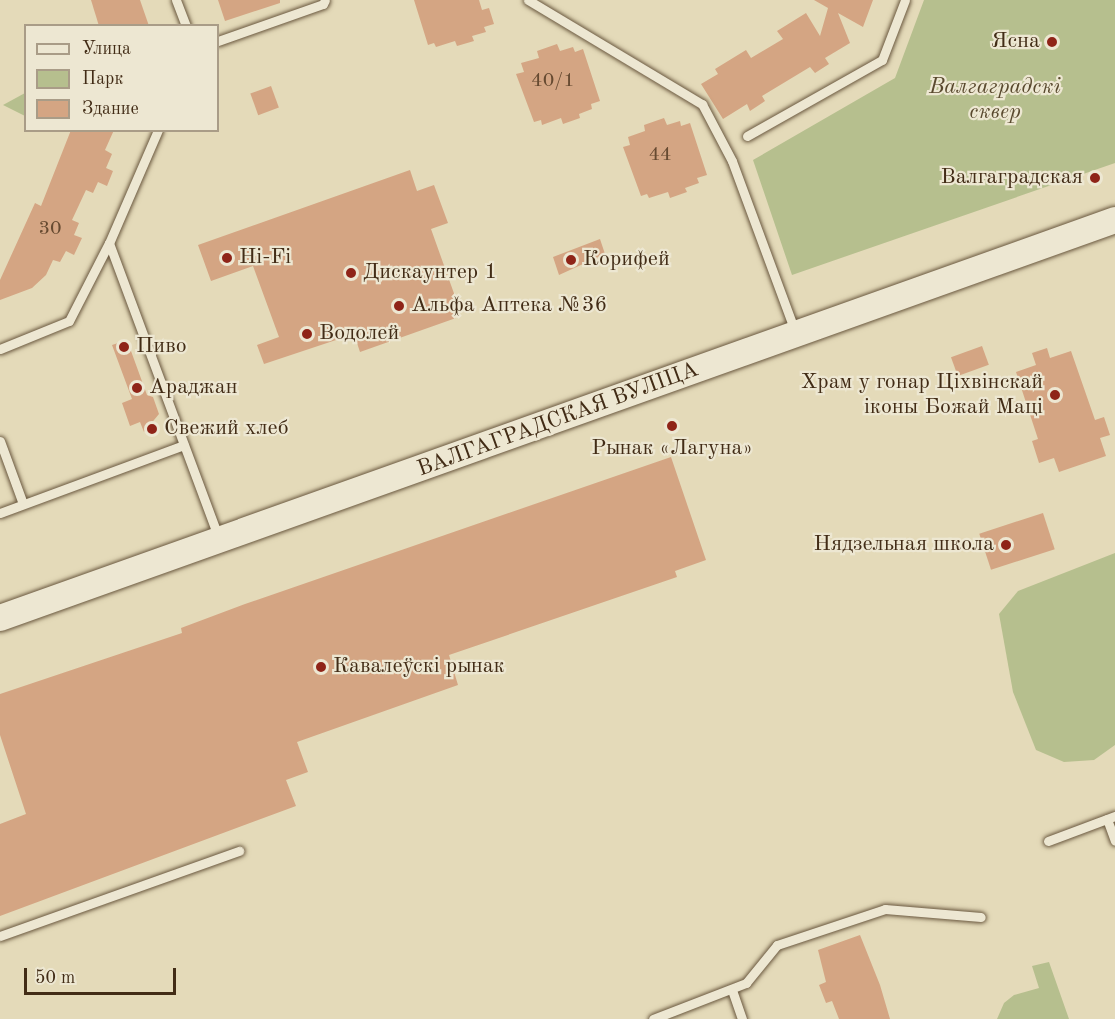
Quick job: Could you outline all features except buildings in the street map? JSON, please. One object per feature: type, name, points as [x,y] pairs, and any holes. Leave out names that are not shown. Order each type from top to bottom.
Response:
[{"type":"main road","name":"ВАЛГАГРАДСКАЯ ВУЛІЦА","points":[[0,618],[1115,220]]},
{"type":"lane","points":[[176,0],[185,24]]},
{"type":"lane","points":[[219,41],[323,4],[325,0]]},
{"type":"lane","points":[[528,0],[702,104],[732,161],[796,333]]},
{"type":"lane","points":[[747,136],[882,60],[905,0]]},
{"type":"lane","points":[[0,349],[69,321],[109,243],[157,132]]},
{"type":"lane","points":[[109,243],[220,541]]},
{"type":"lane","points":[[0,441],[23,504]]},
{"type":"lane","points":[[0,513],[184,445]]},
{"type":"lane","points":[[1048,841],[1111,817],[1115,841]]},
{"type":"lane","points":[[0,936],[239,851]]},
{"type":"lane","points":[[653,1019],[732,990],[746,982],[777,945],[885,909],[981,917]]},
{"type":"lane","points":[[732,990],[742,1019]]},
{"type":"green space","name":"Валгаградскі сквер","points":[[924,0],[1115,0],[1115,163],[792,275],[753,160],[895,78]]},
{"type":"green space","points":[[24,94],[24,116],[3,105]]},
{"type":"green space","points":[[1115,553],[1115,745],[1094,760],[1064,762],[1036,750],[1013,692],[999,614],[1018,591]]},
{"type":"green space","points":[[1049,962],[1069,1019],[997,1019],[1004,1003],[1014,995],[1039,988],[1032,966]]},
{"type":"place","name":"Ясна","points":[[1052,42]]},
{"type":"place","name":"Валгаградская","points":[[1095,178]]},
{"type":"place","name":"Hi-Fi","points":[[227,258]]},
{"type":"place","name":"Корифей","points":[[571,260]]},
{"type":"place","name":"Дискаунтер 1","points":[[351,273]]},
{"type":"place","name":"Альфа Аптека №36","points":[[399,306]]},
{"type":"place","name":"Водолей","points":[[307,334]]},
{"type":"place","name":"Пиво","points":[[124,347]]},
{"type":"place","name":"Араджан","points":[[137,388]]},
{"type":"place","name":"Храм у гонар Ціхвінскай іконы Божай Маці","points":[[1055,395]]},
{"type":"place","name":"Рынак «Лагуна»","points":[[672,426]]},
{"type":"place","name":"Свежий хлеб","points":[[152,429]]},
{"type":"place","name":"Нядзельная школа","points":[[1006,545]]},
{"type":"place","name":"Кавалеўскі рынак","points":[[321,667]]}]
